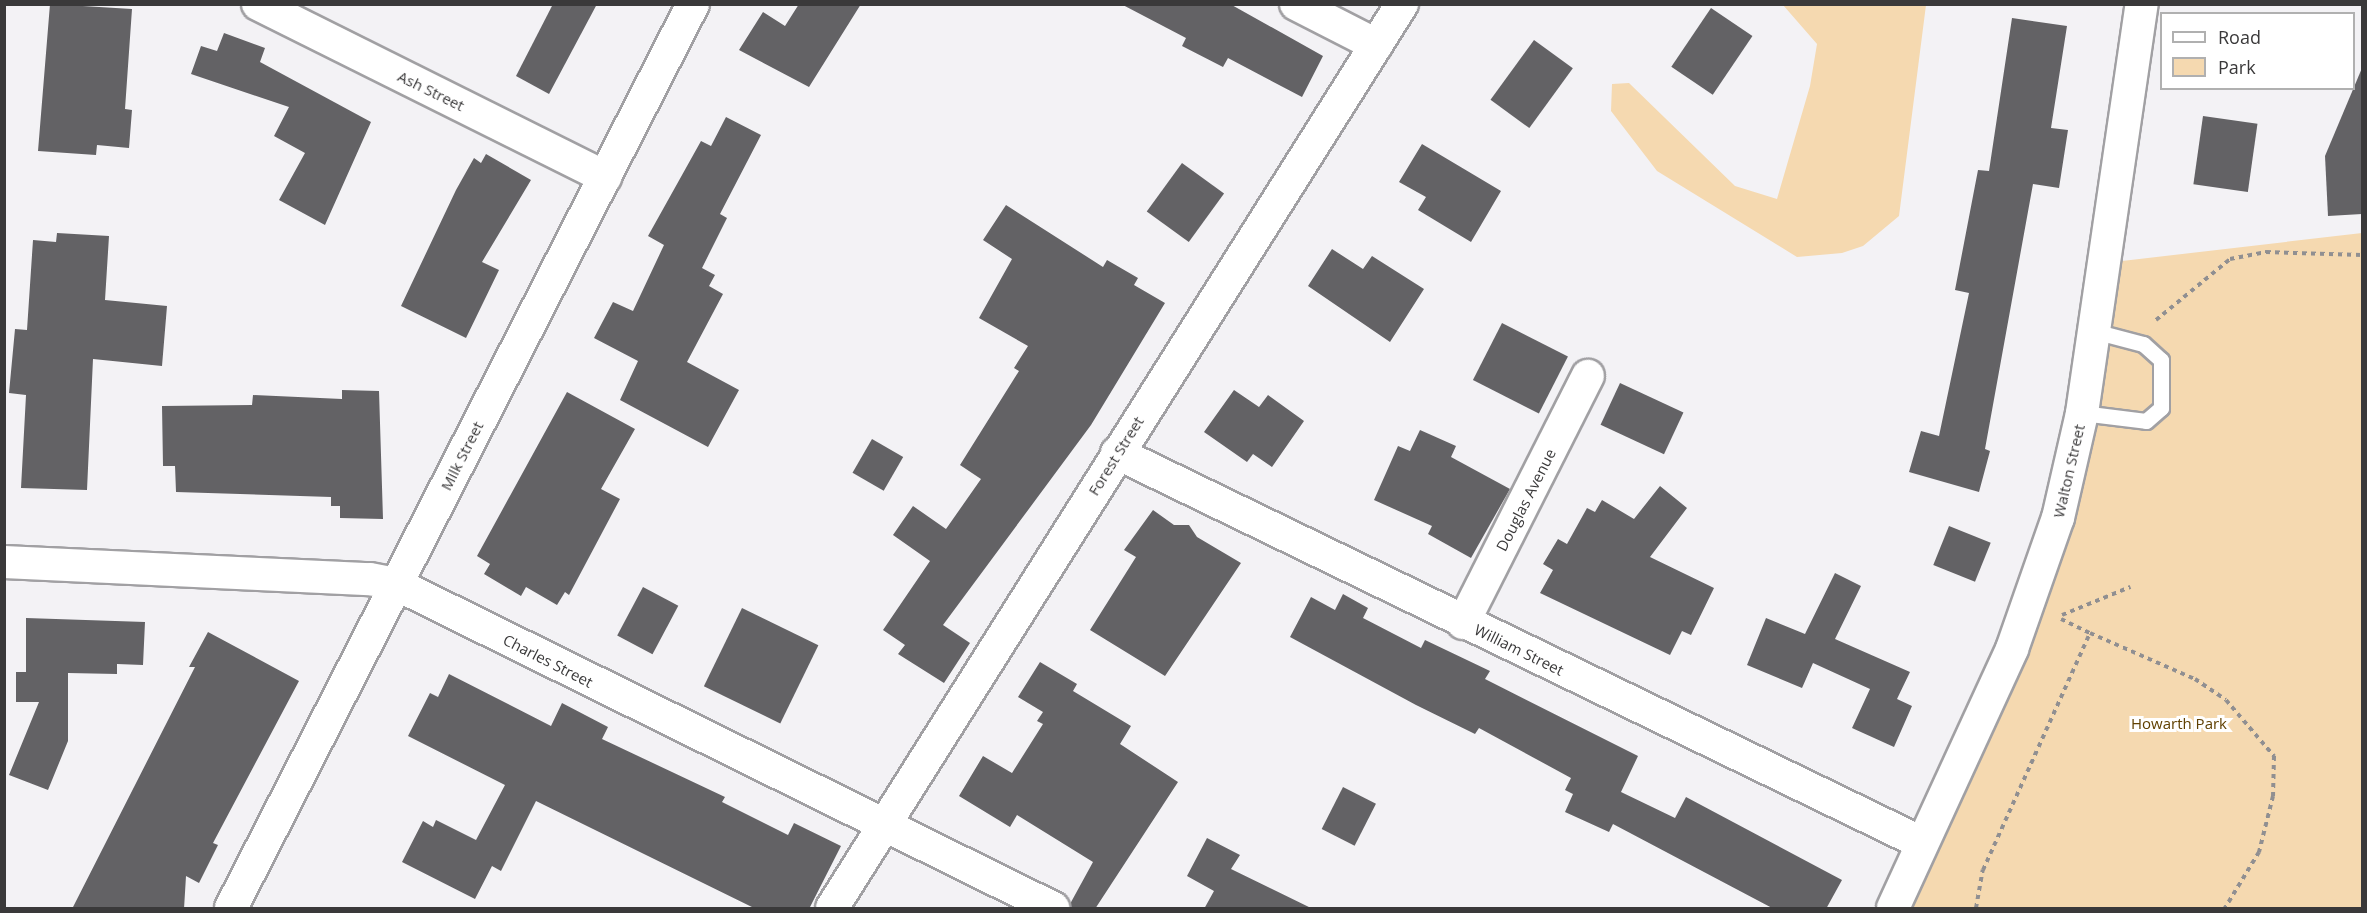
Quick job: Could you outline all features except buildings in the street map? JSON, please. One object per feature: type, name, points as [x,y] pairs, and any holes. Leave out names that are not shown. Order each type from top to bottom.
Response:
[{"type":"street","name":"Ash Street","points":[[258,4],[605,177]]},
{"type":"street","name":"Milk Street","points":[[231,909],[693,4]]},
{"type":"street","points":[[1296,4],[1376,45]]},
{"type":"street","name":"Forest Street","points":[[832,909],[1402,4]]},
{"type":"street","name":"Walton Street","points":[[1893,909],[2029,608],[2061,508],[2082,412],[2142,4]]},
{"type":"street","name":"Douglas Avenue","points":[[1463,623],[1588,376]]},
{"type":"street","name":"William Street","points":[[1118,453],[1463,623],[1922,843]]},
{"type":"street","name":"Charles Street","points":[[4,562],[370,579],[396,584],[883,829],[1053,909]]},
{"type":"lane","points":[[2082,412],[2146,421],[2158,415],[2164,367],[2143,344],[2094,331]]},
{"type":"path","points":[[2143,344],[2157,319],[2230,259],[2266,252],[2362,255]]},
{"type":"path","points":[[2056,617],[2130,587]]},
{"type":"path","points":[[1976,909],[1983,870],[2090,633],[2195,679],[2226,700],[2274,756],[2273,796],[2259,852],[2225,909]]},
{"type":"green space","points":[[1783,5],[1926,5],[1899,216],[1863,246],[1842,253],[1797,257],[1657,171],[1611,111],[1612,84],[1629,83],[1735,186],[1777,199],[1810,86],[1817,44]]},
{"type":"green space","name":"Howarth Park","points":[[2362,233],[2362,908],[1893,908],[2012,649],[2105,263]]}]
